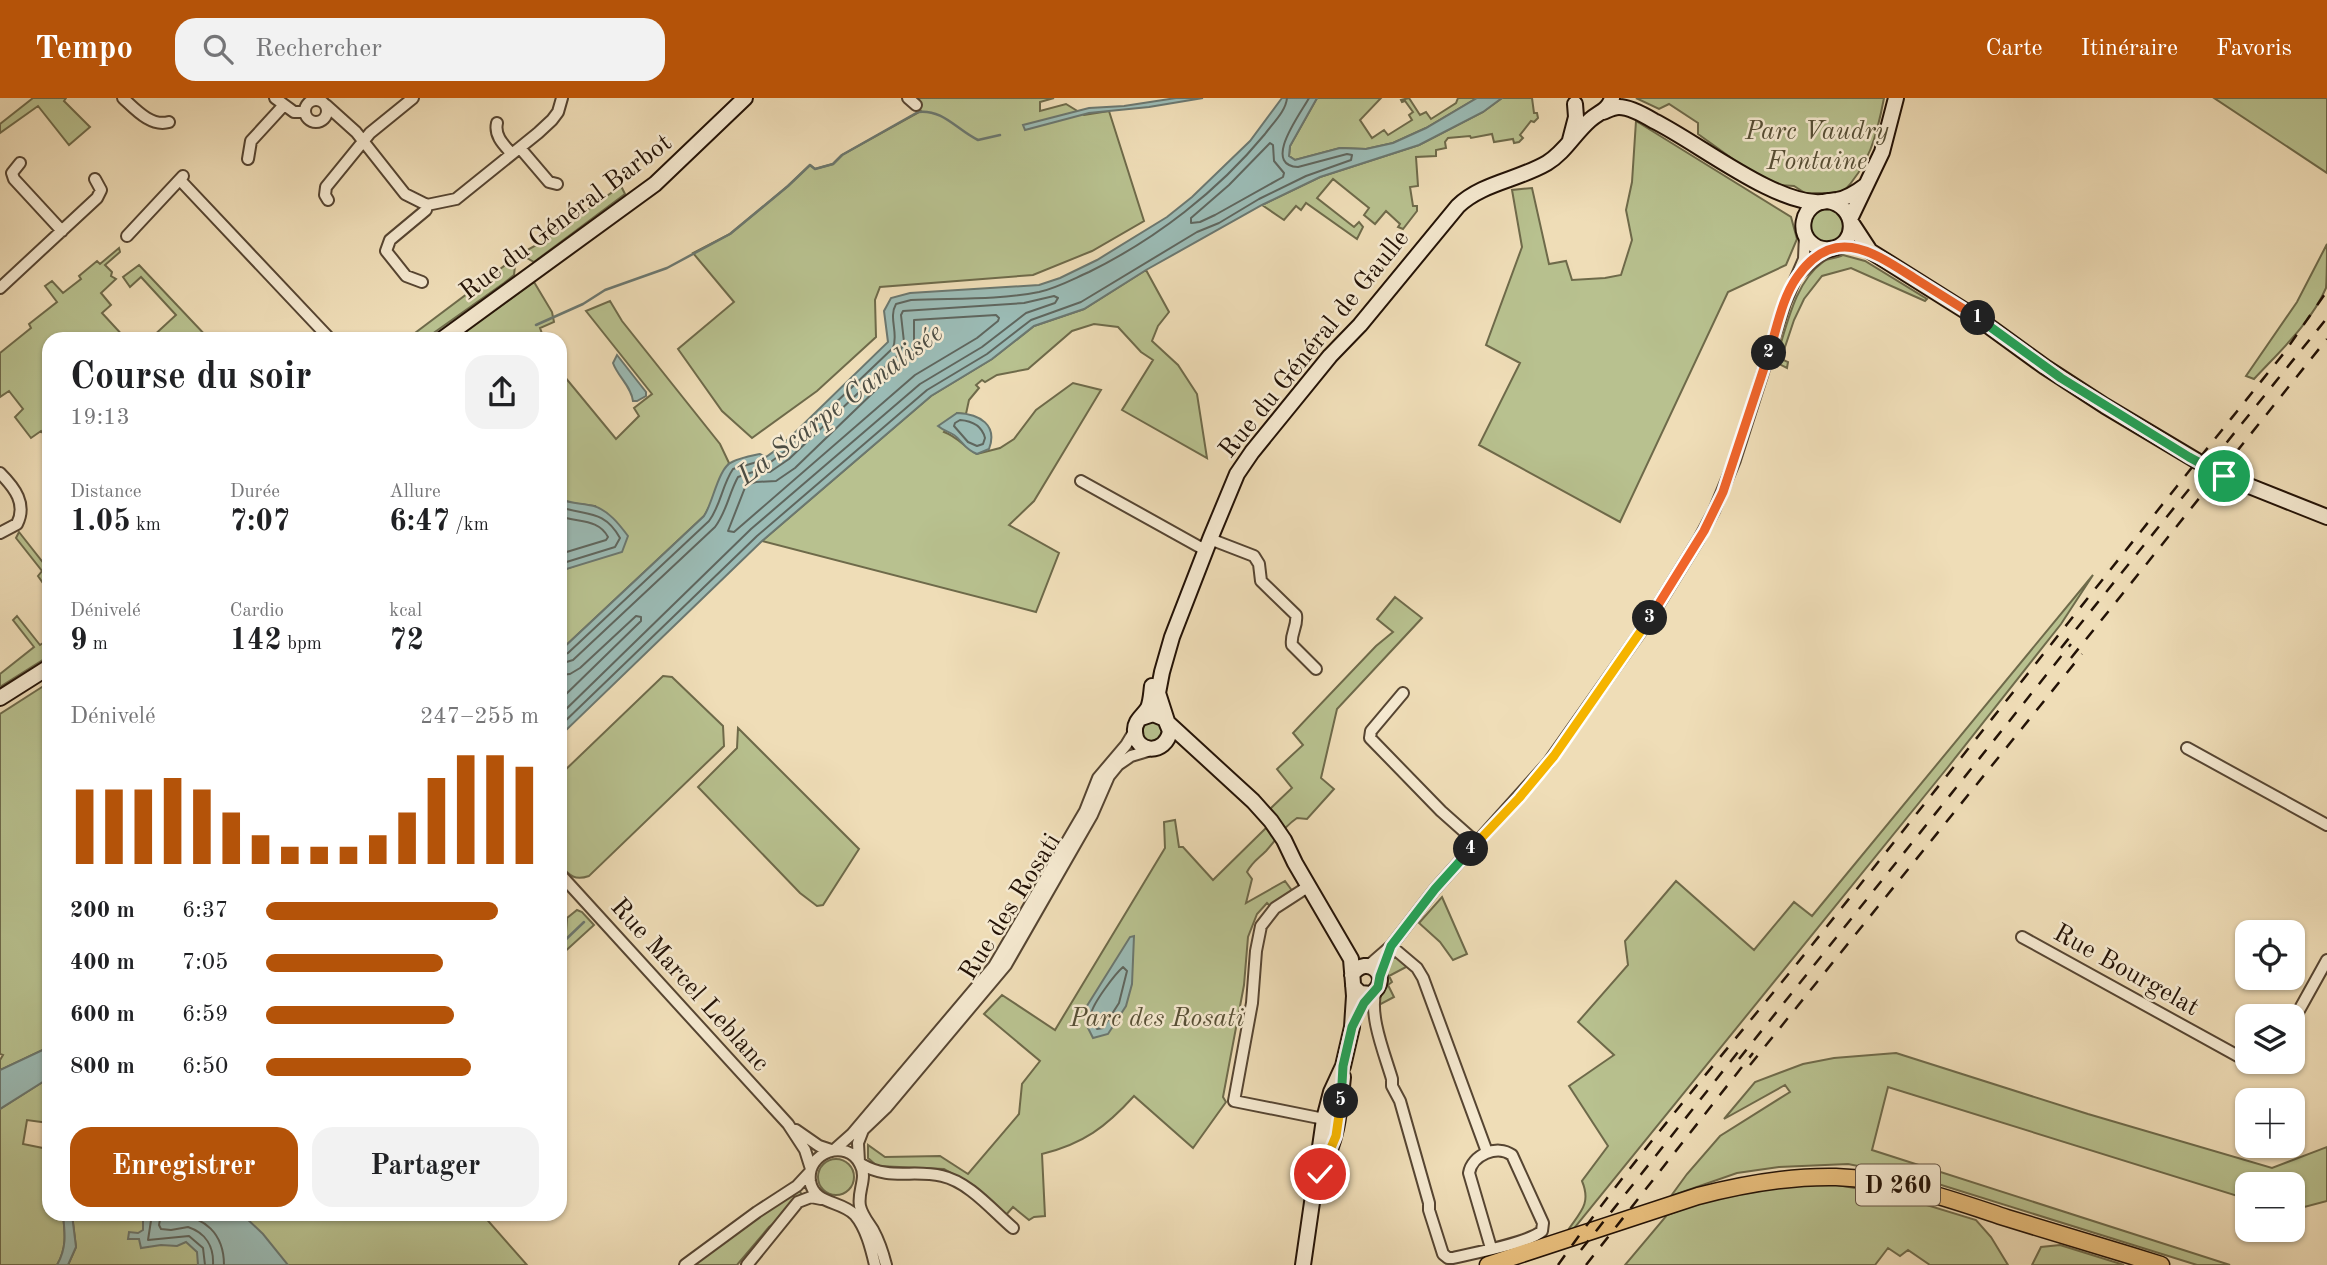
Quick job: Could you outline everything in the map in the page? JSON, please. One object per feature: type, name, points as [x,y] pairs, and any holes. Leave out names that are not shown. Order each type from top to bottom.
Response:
[{"type":"main road","name":"D 260","points":[[1488,1265],[1698,1196],[1781,1179],[1838,1177],[1894,1184],[1950,1199],[2161,1265]]},
{"type":"street","points":[[123,98],[150,121],[162,124],[169,122]]},
{"type":"street","points":[[328,200],[325,195],[326,187],[380,124],[413,98]]},
{"type":"street","points":[[304,112],[308,102],[320,101],[364,142],[405,194],[427,205],[456,199],[552,120],[562,98]]},
{"type":"street","name":"Rue du Général Barbot","points":[[453,332],[654,184],[745,98]]},
{"type":"street","name":"Rue du Général de Gaulle","points":[[1138,724],[1148,707],[1154,676],[1207,544],[1233,483],[1252,452],[1450,215],[1472,195],[1544,165],[1558,155],[1610,105],[1612,98]]},
{"type":"street","points":[[1625,98],[1646,109],[1671,129]]},
{"type":"street","points":[[1798,275],[1848,237],[1850,220],[1882,152],[1896,98]]},
{"type":"street","points":[[320,101],[327,111],[323,120]]},
{"type":"street","points":[[1574,101],[1584,113],[1600,113],[1623,107],[1671,129],[1777,193],[1798,201],[1842,206],[1870,251],[1983,321],[2061,378],[2219,474],[2327,517]]},
{"type":"street","points":[[1567,146],[1574,128],[1574,101]]},
{"type":"street","points":[[248,159],[251,141],[280,102],[294,112],[304,112]]},
{"type":"street","points":[[304,112],[309,120],[314,122],[334,119],[345,123]]},
{"type":"street","points":[[497,123],[495,129],[498,136],[549,182],[556,184]]},
{"type":"street","points":[[20,163],[12,173],[14,179],[62,231]]},
{"type":"street","points":[[127,236],[182,177],[324,332]]},
{"type":"street","points":[[0,288],[97,198],[101,190],[95,179]]},
{"type":"street","points":[[1352,981],[1356,970],[1366,966],[1391,946],[1435,889],[1554,756],[1649,620],[1704,531],[1733,467],[1785,303],[1805,255],[1804,221],[1807,212],[1813,206],[1845,198],[1866,185]]},
{"type":"street","points":[[1777,193],[1797,215],[1804,232],[1815,246],[1824,249],[1870,251]]},
{"type":"street","points":[[422,282],[406,276],[386,251],[390,240],[426,210],[427,205]]},
{"type":"street","points":[[0,473],[17,494],[22,507],[17,524],[0,533]]},
{"type":"street","points":[[1081,481],[1207,544],[1254,556],[1259,564],[1262,581],[1296,615],[1297,624],[1292,645],[1316,669]]},
{"type":"street","name":"Rue du Général de Gaulle","points":[[1167,722],[1158,689],[1172,636]]},
{"type":"street","points":[[0,698],[42,671]]},
{"type":"street","points":[[1403,693],[1371,731],[1370,738],[1441,811],[1477,842]]},
{"type":"street","points":[[1199,754],[1177,746],[1146,748],[1139,743],[1138,724],[1153,713],[1161,716],[1258,806],[1284,840],[1351,959],[1354,1000],[1352,1027],[1343,1066],[1341,1110],[1336,1136],[1316,1183]]},
{"type":"street","points":[[1157,748],[1169,737],[1167,722]]},
{"type":"street","name":"Rue des Rosati","points":[[833,1150],[852,1134],[994,966],[1085,811],[1098,778],[1126,745],[1138,724]]},
{"type":"street","name":"Rue des Rosati","points":[[860,1163],[858,1143],[863,1130],[886,1108],[1002,970],[1092,815],[1109,776],[1131,756],[1157,748]]},
{"type":"street","points":[[2187,748],[2327,825]]},
{"type":"street","name":"Rue Marcel Leblanc","points":[[567,882],[788,1124],[805,1150],[811,1170]]},
{"type":"street","points":[[1309,886],[1275,908],[1261,926],[1252,1003],[1234,1101],[1324,1119]]},
{"type":"street","name":"Rue Bourgelat","points":[[2022,937],[2235,1054]]},
{"type":"street","points":[[1391,946],[1417,968],[1423,978],[1487,1152]]},
{"type":"street","points":[[1391,946],[1373,999],[1375,1016],[1392,1086],[1400,1101],[1442,1252],[1446,1257],[1453,1258],[1491,1248],[1535,1236],[1542,1231],[1543,1226],[1512,1155],[1506,1151],[1487,1152],[1470,1165],[1469,1173],[1491,1248]]},
{"type":"street","points":[[1351,959],[1374,968],[1376,986],[1352,1027]]},
{"type":"street","points":[[2303,1004],[2327,960]]},
{"type":"street","points":[[1352,981],[1362,994],[1376,986]]},
{"type":"street","points":[[1303,1265],[1324,1119],[1329,1097],[1343,1066]]},
{"type":"street","name":"Rue Marcel Leblanc","points":[[788,1124],[815,1144],[833,1150]]},
{"type":"street","points":[[685,1265],[797,1186],[819,1157],[833,1150],[848,1152],[873,1171],[894,1175]]},
{"type":"street","points":[[860,1163],[863,1173],[862,1212],[878,1240],[886,1265]]},
{"type":"street","points":[[811,1170],[812,1186],[822,1199]]},
{"type":"street","points":[[836,1203],[850,1200],[861,1188],[877,1179],[894,1175],[934,1174],[953,1179],[968,1189],[1013,1228]]},
{"type":"street","points":[[747,1265],[798,1202],[811,1197],[836,1203],[849,1210],[859,1221],[875,1265]]},
{"type":"green space","points":[[33,98],[66,98],[64,101],[90,127],[69,145],[38,106],[0,133],[0,124]]},
{"type":"green space","points":[[908,98],[1054,98],[1040,102],[1040,111],[1066,104],[1084,115],[1109,111],[1144,221],[1092,251],[1033,275],[880,287],[875,300],[876,337],[817,391],[752,438],[722,411],[678,349],[734,302],[693,253],[730,234],[810,165],[815,169],[833,164],[842,155],[921,111]]},
{"type":"green space","points":[[1317,98],[1381,98],[1360,120],[1372,138],[1384,130],[1388,135],[1412,120],[1409,115],[1413,112],[1405,101],[1401,100],[1409,98],[1420,115],[1426,112],[1431,119],[1456,103],[1458,98],[1477,98],[1426,128],[1393,143],[1366,149],[1340,148],[1295,160],[1289,156],[1290,146]]},
{"type":"green space","points":[[1502,98],[1532,98],[1534,113],[1537,113],[1538,118],[1534,122],[1531,121],[1520,135],[1523,138],[1519,142],[1514,143],[1513,139],[1494,142],[1492,134],[1448,138],[1445,142],[1446,148],[1436,150],[1436,156],[1416,157],[1418,186],[1410,187],[1413,206],[1417,206],[1417,211],[1403,229],[1398,227],[1400,224],[1386,211],[1375,224],[1364,215],[1369,208],[1333,179],[1317,198],[1354,227],[1359,222],[1363,227],[1357,239],[1306,203],[1301,210],[1296,206],[1284,220],[1262,205],[1320,177],[1419,145],[1483,112]]},
{"type":"green space","name":"Parc Vaudry Fontaine","points":[[1636,98],[1884,98],[1870,149],[1851,183],[1842,193],[1805,193],[1794,186],[1779,185],[1744,167],[1698,134],[1698,123],[1669,104],[1659,109]]},
{"type":"green space","points":[[2214,98],[2327,98],[2327,173]]},
{"type":"green space","points":[[1636,121],[1791,217],[1797,239],[1786,265],[1728,292],[1620,522],[1479,445],[1520,363],[1486,345],[1522,247],[1512,190],[1532,188],[1549,264],[1566,261],[1572,280],[1621,275],[1632,240],[1626,210],[1632,182]]},
{"type":"green space","points":[[621,186],[625,194],[534,262],[520,254],[542,242]]},
{"type":"green space","points":[[1827,209],[1839,214],[1844,226],[1839,238],[1827,243],[1815,238],[1810,226],[1815,214]]},
{"type":"green space","points":[[2327,244],[2326,288],[2320,301],[2294,337],[2254,379],[2246,376],[2297,302]]},
{"type":"green space","points":[[119,248],[120,252],[105,265],[116,279],[101,293],[111,305],[102,313],[120,332],[42,332],[42,432],[31,438],[15,417],[23,409],[9,391],[0,397],[0,353],[31,328],[29,324],[57,302],[45,286],[52,281],[63,293],[81,279],[79,276],[97,261],[100,264]]},
{"type":"green space","points":[[1843,255],[1865,261],[1927,299],[1925,301],[1851,268],[1822,276],[1804,299],[1794,320],[1781,359],[1788,362],[1787,368],[1777,363],[1789,318],[1805,281],[1823,262]]},
{"type":"green space","points":[[512,260],[515,266],[514,275],[504,283],[435,332],[416,332]]},
{"type":"green space","points":[[139,265],[202,332],[158,332],[176,315],[141,277],[130,287],[123,277]]},
{"type":"green space","points":[[1146,270],[1169,312],[1158,326],[1152,341],[1178,365],[1197,394],[1207,458],[1122,410],[1153,360],[1141,352],[1118,327],[1094,324],[1072,331],[1028,369],[997,375],[985,382],[982,380],[976,385],[979,388],[969,400],[966,414],[957,413],[944,432],[977,454],[1000,448],[1014,439],[1036,410],[1073,383],[1101,390],[1034,501],[1009,525],[1059,553],[1036,612],[762,541],[931,396],[992,359],[1034,326],[1084,309]]},
{"type":"green space","points":[[534,282],[552,312],[554,322],[540,328],[541,332],[464,332]]},
{"type":"green space","points":[[610,301],[622,321],[720,444],[729,463],[704,516],[567,644],[567,569],[583,563],[595,506],[567,502],[567,380],[616,439],[639,416],[634,408],[652,394],[586,311]]},
{"type":"green space","points":[[19,532],[42,561],[42,571],[16,538]]},
{"type":"green space","points":[[2093,575],[2061,624],[1948,767],[1572,1231],[1566,1233],[1585,1203],[1582,1181],[1608,1146],[1569,1086],[1614,1055],[1578,1022],[1628,965],[1625,941],[1676,881],[1754,950],[1794,902],[1812,916]]},
{"type":"green space","name":"Parc des Rosati","points":[[1395,597],[1422,618],[1337,709],[1321,778],[1334,789],[1307,819],[1297,818],[1287,826],[1247,872],[1252,879],[1246,903],[1285,881],[1293,892],[1270,906],[1267,903],[1257,914],[1248,937],[1244,985],[1223,1097],[1226,1102],[1193,1148],[1134,1096],[1114,1117],[1093,1133],[1070,1145],[1042,1154],[1045,1216],[1029,1220],[1013,1207],[1005,1216],[972,1185],[944,1169],[877,1166],[868,1158],[868,1145],[885,1157],[940,1156],[968,1174],[1019,1114],[1022,1084],[1040,1061],[984,1014],[1002,995],[1055,1030],[1165,848],[1164,822],[1175,820],[1179,847],[1183,847],[1213,880],[1268,826],[1270,809],[1292,788],[1277,769],[1303,745],[1293,733],[1376,646],[1393,632],[1377,619]]},
{"type":"green space","points":[[17,616],[40,645],[42,644],[42,660],[0,687],[0,674],[34,647],[13,620]]},
{"type":"green space","points":[[663,676],[672,677],[723,726],[724,746],[589,876],[580,878],[567,872],[567,768]]},
{"type":"green space","points":[[42,687],[42,1050],[0,1070],[3,1055],[0,1054],[0,714]]},
{"type":"green space","points":[[1155,720],[1164,727],[1162,739],[1151,743],[1142,738],[1142,730],[1145,724]]},
{"type":"green space","points":[[738,728],[859,849],[823,905],[817,906],[800,893],[698,787],[737,748]]},
{"type":"green space","points":[[1442,897],[1467,954],[1453,960],[1440,942],[1419,923]]},
{"type":"green space","points":[[577,910],[594,925],[567,950],[567,918]]},
{"type":"green space","points":[[1391,958],[1399,958],[1408,966],[1389,976],[1392,982],[1388,985],[1394,997],[1379,1005],[1386,965]]},
{"type":"green space","points":[[1896,1053],[2088,1114],[2272,1168],[2305,1158],[2305,1155],[2327,1147],[2327,1201],[2305,1207],[2305,1172],[2235,1172],[2235,1195],[1888,1087],[1872,1150],[2230,1265],[2197,1265],[1919,1178],[1848,1164],[1779,1167],[1737,1173],[1671,1196],[1720,1136],[1790,1092],[1785,1085],[1724,1119],[1755,1082],[1803,1064],[1834,1058]]},
{"type":"green space","points":[[42,1082],[42,1122],[27,1120],[23,1144],[42,1148],[42,1221],[64,1221],[64,1246],[57,1265],[0,1265],[0,1109]]},
{"type":"green space","points":[[836,1159],[849,1164],[854,1177],[849,1190],[836,1195],[823,1190],[818,1177],[823,1164]]},
{"type":"green space","points":[[1826,1183],[1894,1195],[1976,1220],[1991,1237],[2008,1265],[1930,1265],[1908,1250],[1900,1256],[1888,1248],[1875,1265],[1625,1265],[1667,1215],[1713,1198],[1738,1195],[1759,1188]]},
{"type":"green space","points":[[798,1188],[802,1195],[769,1227],[737,1265],[692,1265]]},
{"type":"green space","points":[[73,1221],[488,1221],[527,1265],[68,1265],[76,1247]]},
{"type":"green space","points":[[2060,1245],[2124,1265],[2032,1265],[2041,1247]]},
{"type":"water","points":[[1176,98],[1203,98],[1089,113],[1025,130],[1023,125],[1089,108]]},
{"type":"water","name":"La Scarpe Canalisée","points":[[1282,98],[1317,98],[1290,146],[1289,156],[1295,160],[1340,148],[1366,149],[1393,143],[1426,128],[1477,98],[1502,98],[1483,112],[1419,145],[1320,177],[1262,205],[1146,270],[1084,309],[1034,326],[992,359],[931,396],[762,541],[567,729],[567,644],[704,516],[719,478],[727,466],[760,454],[766,457],[780,447],[888,342],[884,311],[891,298],[910,293],[1039,285],[1060,278],[1097,260],[1167,217],[1192,197],[1250,141]]},
{"type":"water","points":[[617,355],[646,392],[646,396],[633,401],[613,363]]},
{"type":"water","points":[[957,413],[985,422],[991,433],[989,449],[977,454],[938,426]]},
{"type":"water","points":[[567,502],[594,506],[609,515],[628,536],[622,552],[567,569]]},
{"type":"water","points":[[1134,936],[1132,984],[1126,1006],[1108,1034],[1093,1038],[1085,1022],[1085,1009],[1130,937]]},
{"type":"water","points":[[42,1050],[42,1082],[0,1109],[0,1070]]},
{"type":"water","points":[[64,1221],[73,1221],[76,1247],[68,1265],[57,1265],[64,1246]]},
{"type":"water","points":[[143,1221],[249,1221],[288,1265],[198,1265],[197,1252],[186,1242],[177,1246],[141,1248],[139,1239],[128,1239],[129,1232],[138,1233],[143,1230]]},
{"type":"waterway","points":[[536,325],[583,304],[605,290],[667,268],[730,234],[810,165],[815,169],[833,164],[842,155],[918,112],[942,117],[978,140],[1000,135]]},
{"type":"waterway","points":[[567,938],[584,922]]},
{"type":"railway","points":[[1558,1265],[1653,1139],[1820,935],[2284,353],[2327,291]]},
{"type":"railway","points":[[2061,648],[2327,318]]},
{"type":"railway","points":[[2071,658],[2327,339]]},
{"type":"railway","points":[[1739,1059],[2071,644]]},
{"type":"railway","points":[[1750,1065],[2082,654]]},
{"type":"railway","points":[[1581,1250],[1742,1047]]},
{"type":"railway","points":[[1586,1265],[1753,1053]]},
{"type":"route","points":[[1320,1174],[1336,1136],[1341,1110],[1343,1066],[1352,1027],[1364,1003],[1380,983],[1391,946],[1435,889],[1554,756],[1649,620],[1699,539],[1723,492],[1790,288],[1798,275],[1817,258],[1837,247],[1870,251],[1983,321],[2061,378],[2224,476]]}]
